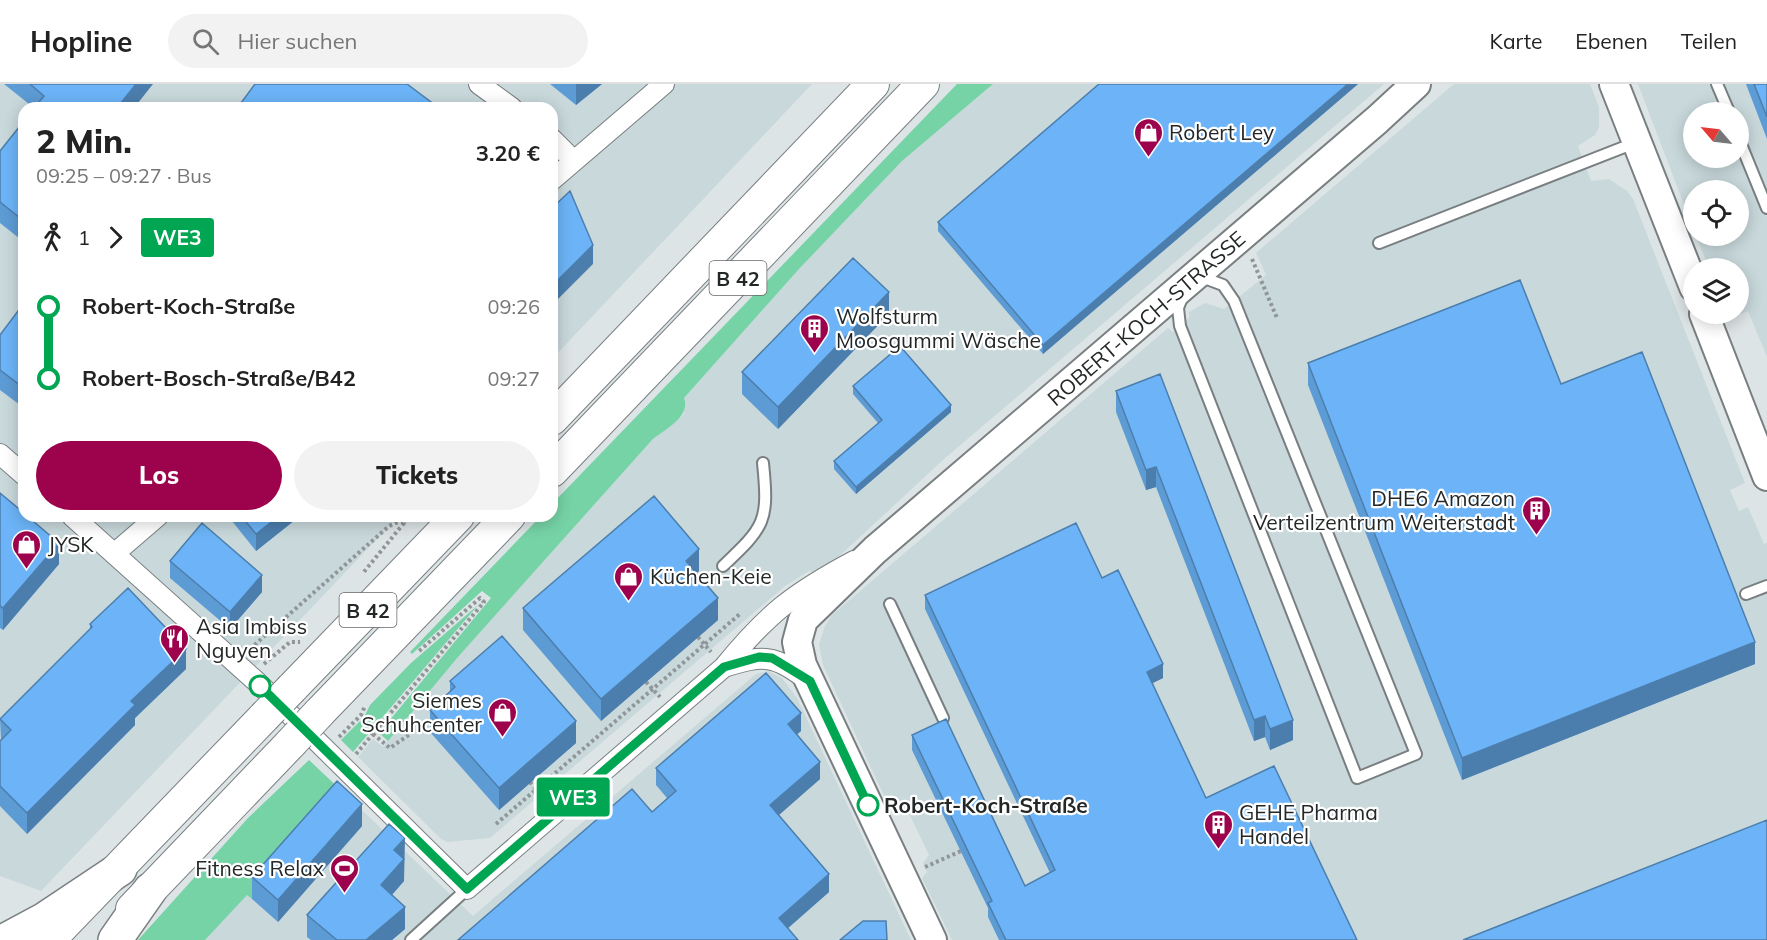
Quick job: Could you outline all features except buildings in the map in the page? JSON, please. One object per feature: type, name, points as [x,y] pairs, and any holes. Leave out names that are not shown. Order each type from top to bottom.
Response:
[{"type":"highway","points":[[6,940],[45,919],[120,869]]},
{"type":"highway","points":[[115,940],[150,890]]},
{"type":"main road","name":"B 42","points":[[558,413],[873,84]]},
{"type":"main road","name":"B 42","points":[[558,465],[923,84]]},
{"type":"main road","name":"ROBERT-KOCH-STRASSE","points":[[810,681],[796,642],[803,620],[874,550],[1188,283],[1416,84]]},
{"type":"main road","points":[[1377,120],[1430,84]]},
{"type":"main road","points":[[1614,84],[1683,259]]},
{"type":"main road","points":[[1708,324],[1767,476]]},
{"type":"main road","name":"B 42","points":[[49,940],[120,869],[452,522]]},
{"type":"main road","name":"B 42","points":[[103,940],[291,743],[327,734],[504,522]]},
{"type":"main road","points":[[810,681],[932,940]]},
{"type":"street","points":[[479,84],[504,102]]},
{"type":"street","points":[[558,175],[664,84]]},
{"type":"street","points":[[558,145],[574,161]]},
{"type":"street","points":[[0,454],[18,470]]},
{"type":"street","points":[[79,522],[235,662],[327,734],[467,889]]},
{"type":"street","points":[[115,553],[151,522]]},
{"type":"street","name":"ROBERT-KOCH-STRASSE","points":[[467,889],[724,667],[753,632],[791,597],[874,550]]},
{"type":"street","name":"ROBERT-KOCH-STRASSE","points":[[724,667],[759,657],[772,658],[810,681]]},
{"type":"lane","points":[[1717,84],[1725,102]]},
{"type":"lane","points":[[1379,243],[1637,142]]},
{"type":"lane","points":[[1749,164],[1767,208]]},
{"type":"lane","points":[[1207,279],[1215,281],[1223,285],[1234,301],[1416,754],[1357,778],[1180,326],[1178,308],[1188,283],[1207,279]]},
{"type":"lane","points":[[723,566],[761,526],[767,503],[763,463]]},
{"type":"lane","points":[[1746,594],[1767,586]]},
{"type":"lane","points":[[890,604],[943,718]]},
{"type":"lane","points":[[411,940],[467,889]]},
{"type":"path","points":[[1261,279],[1277,318]]},
{"type":"path","points":[[235,662],[389,526],[398,522]]},
{"type":"path","points":[[358,579],[404,522]]},
{"type":"path","points":[[413,732],[390,748],[373,734],[484,602],[480,598],[417,652]]},
{"type":"path","points":[[496,824],[745,610]]},
{"type":"path","points":[[266,661],[290,642]]},
{"type":"path","points":[[327,734],[361,715],[367,702]]},
{"type":"path","points":[[903,877],[961,851]]},
{"type":"shaded area","points":[[0,84],[812,84],[558,353],[558,102],[18,102],[18,522],[393,522],[41,891],[0,876]]},
{"type":"shaded area","points":[[993,84],[1384,84],[944,459],[819,575],[809,571],[785,586],[490,838],[447,842],[441,839],[358,757],[373,739],[383,747],[458,657],[652,440],[684,414],[684,398],[799,269],[902,161]]},
{"type":"shaded area","points":[[1454,84],[1590,84],[1599,107],[1599,127],[1595,135],[1578,146],[1591,181],[1609,179],[1627,191],[1633,199],[1745,483],[1730,490],[1739,511],[1748,507],[1764,544],[1767,543],[1767,940],[952,940],[922,878],[927,872],[923,863],[929,855],[906,807],[887,802],[823,665],[819,644],[825,626],[832,615],[1168,328],[1173,332],[1189,318],[1189,312],[1205,303],[1224,309],[1266,275],[1256,253]]},
{"type":"shaded area","points":[[1638,84],[1767,84],[1767,357],[1749,313],[1749,258],[1705,258],[1700,246],[1749,246],[1749,180],[1683,180],[1683,202]]},
{"type":"shaded area","points":[[768,671],[782,678],[797,698],[911,940],[205,940],[247,894],[252,899],[345,794],[473,916],[756,674]]},
{"type":"green space","points":[[957,84],[993,84],[902,161],[799,269],[684,398],[684,411],[676,422],[652,440],[458,657],[388,741],[379,733],[491,598],[482,591],[412,654],[410,652],[535,522],[558,522],[558,498]]},
{"type":"green space","points":[[478,605],[353,752],[341,740],[364,717],[370,705],[411,663]]},
{"type":"green space","points":[[309,760],[345,794],[252,899],[247,895],[205,940],[138,940],[248,818]]},
{"type":"bus line","name":"WE3","points":[[260,686],[467,889],[724,667],[748,659],[772,658],[810,681],[868,805]]},
{"type":"place","name":"Robert Ley","points":[[1148,158]]},
{"type":"place","name":"Wolfsturm Moosgummi Wäsche","points":[[815,354]]},
{"type":"place","name":"DHE6 Amazon Verteilzentrum Weiterstadt","points":[[1536,536]]},
{"type":"place","name":"JYSK","points":[[27,570]]},
{"type":"place","name":"Küchen-Keie","points":[[629,602]]},
{"type":"place","name":"Asia Imbiss Nguyen","points":[[175,664]]},
{"type":"place","name":"Siemes Schuhcenter","points":[[503,738]]},
{"type":"place","name":"Robert-Koch-Straße","points":[[868,805]]},
{"type":"place","name":"GEHE Pharma Handel","points":[[1218,850]]},
{"type":"place","name":"Fitness Relax","points":[[345,894]]}]
